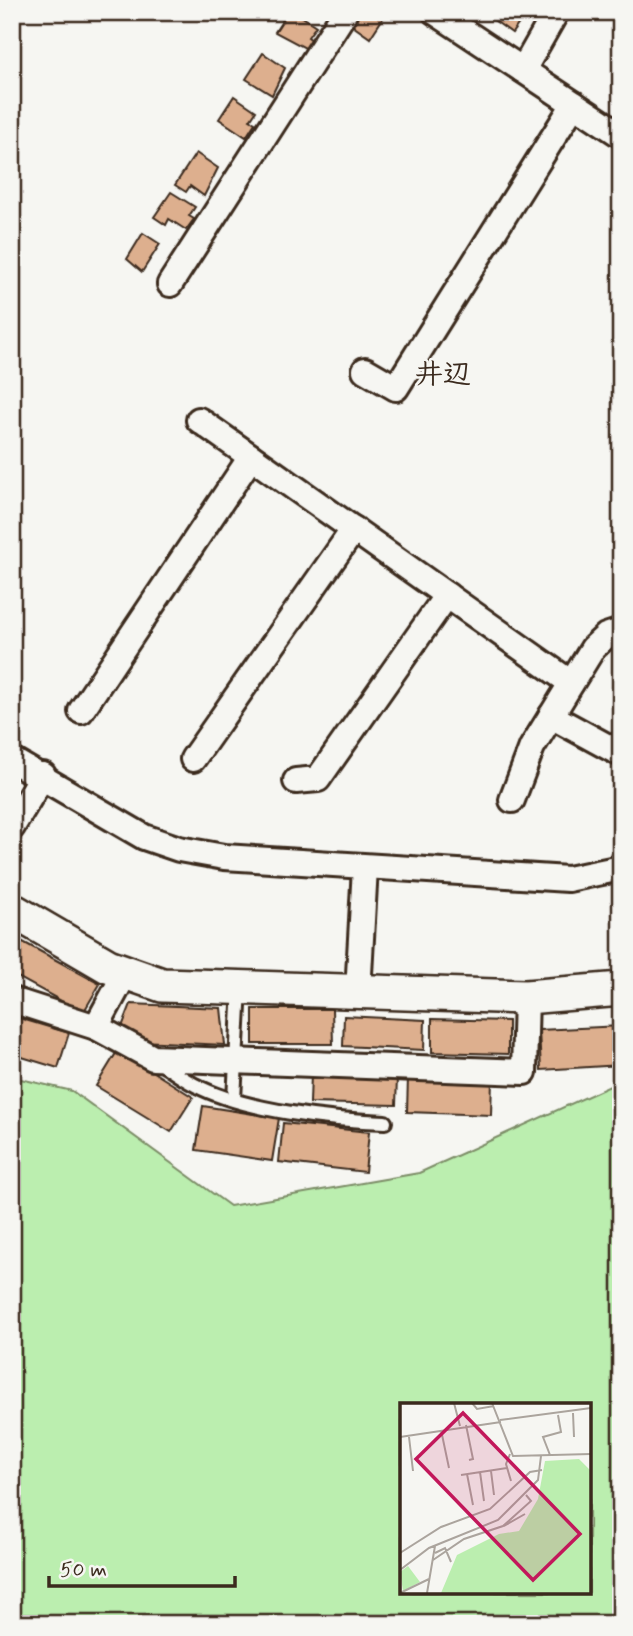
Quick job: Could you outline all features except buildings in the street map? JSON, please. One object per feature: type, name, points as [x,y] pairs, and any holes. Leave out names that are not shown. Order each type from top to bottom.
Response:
[{"type":"street","points":[[170,284],[345,12]]},
{"type":"street","points":[[435,12],[621,135]]},
{"type":"street","points":[[523,70],[556,12]]},
{"type":"street","points":[[365,370],[396,388],[574,104]]},
{"type":"street","points":[[199,420],[572,683]]},
{"type":"street","points":[[81,711],[251,457]]},
{"type":"street","points":[[193,759],[354,529]]},
{"type":"street","points":[[296,781],[318,779],[447,595]]},
{"type":"street","points":[[512,800],[532,747],[593,648],[606,636],[621,631]]},
{"type":"street","points":[[551,716],[621,754]]},
{"type":"street","points":[[12,760],[43,775],[144,837],[179,849],[224,857],[568,879],[621,868]]},
{"type":"street","points":[[12,827],[43,775]]},
{"type":"street","points":[[358,992],[365,867]]},
{"type":"street","points":[[12,910],[108,966],[162,985],[526,998],[621,989]]},
{"type":"street","points":[[96,1027],[126,972]]},
{"type":"street","points":[[12,1000],[96,1027],[153,1058],[524,1072],[526,998]]},
{"type":"lane","points":[[234,1099],[240,988]]},
{"type":"lane","points":[[153,1058],[196,1086],[234,1099],[324,1119],[386,1122]]},
{"type":"green space","points":[[12,1077],[72,1091],[230,1206],[419,1173],[621,1081],[621,1624],[12,1624]]},
{"type":"district","name":"井辺","points":[[443,373]]}]
